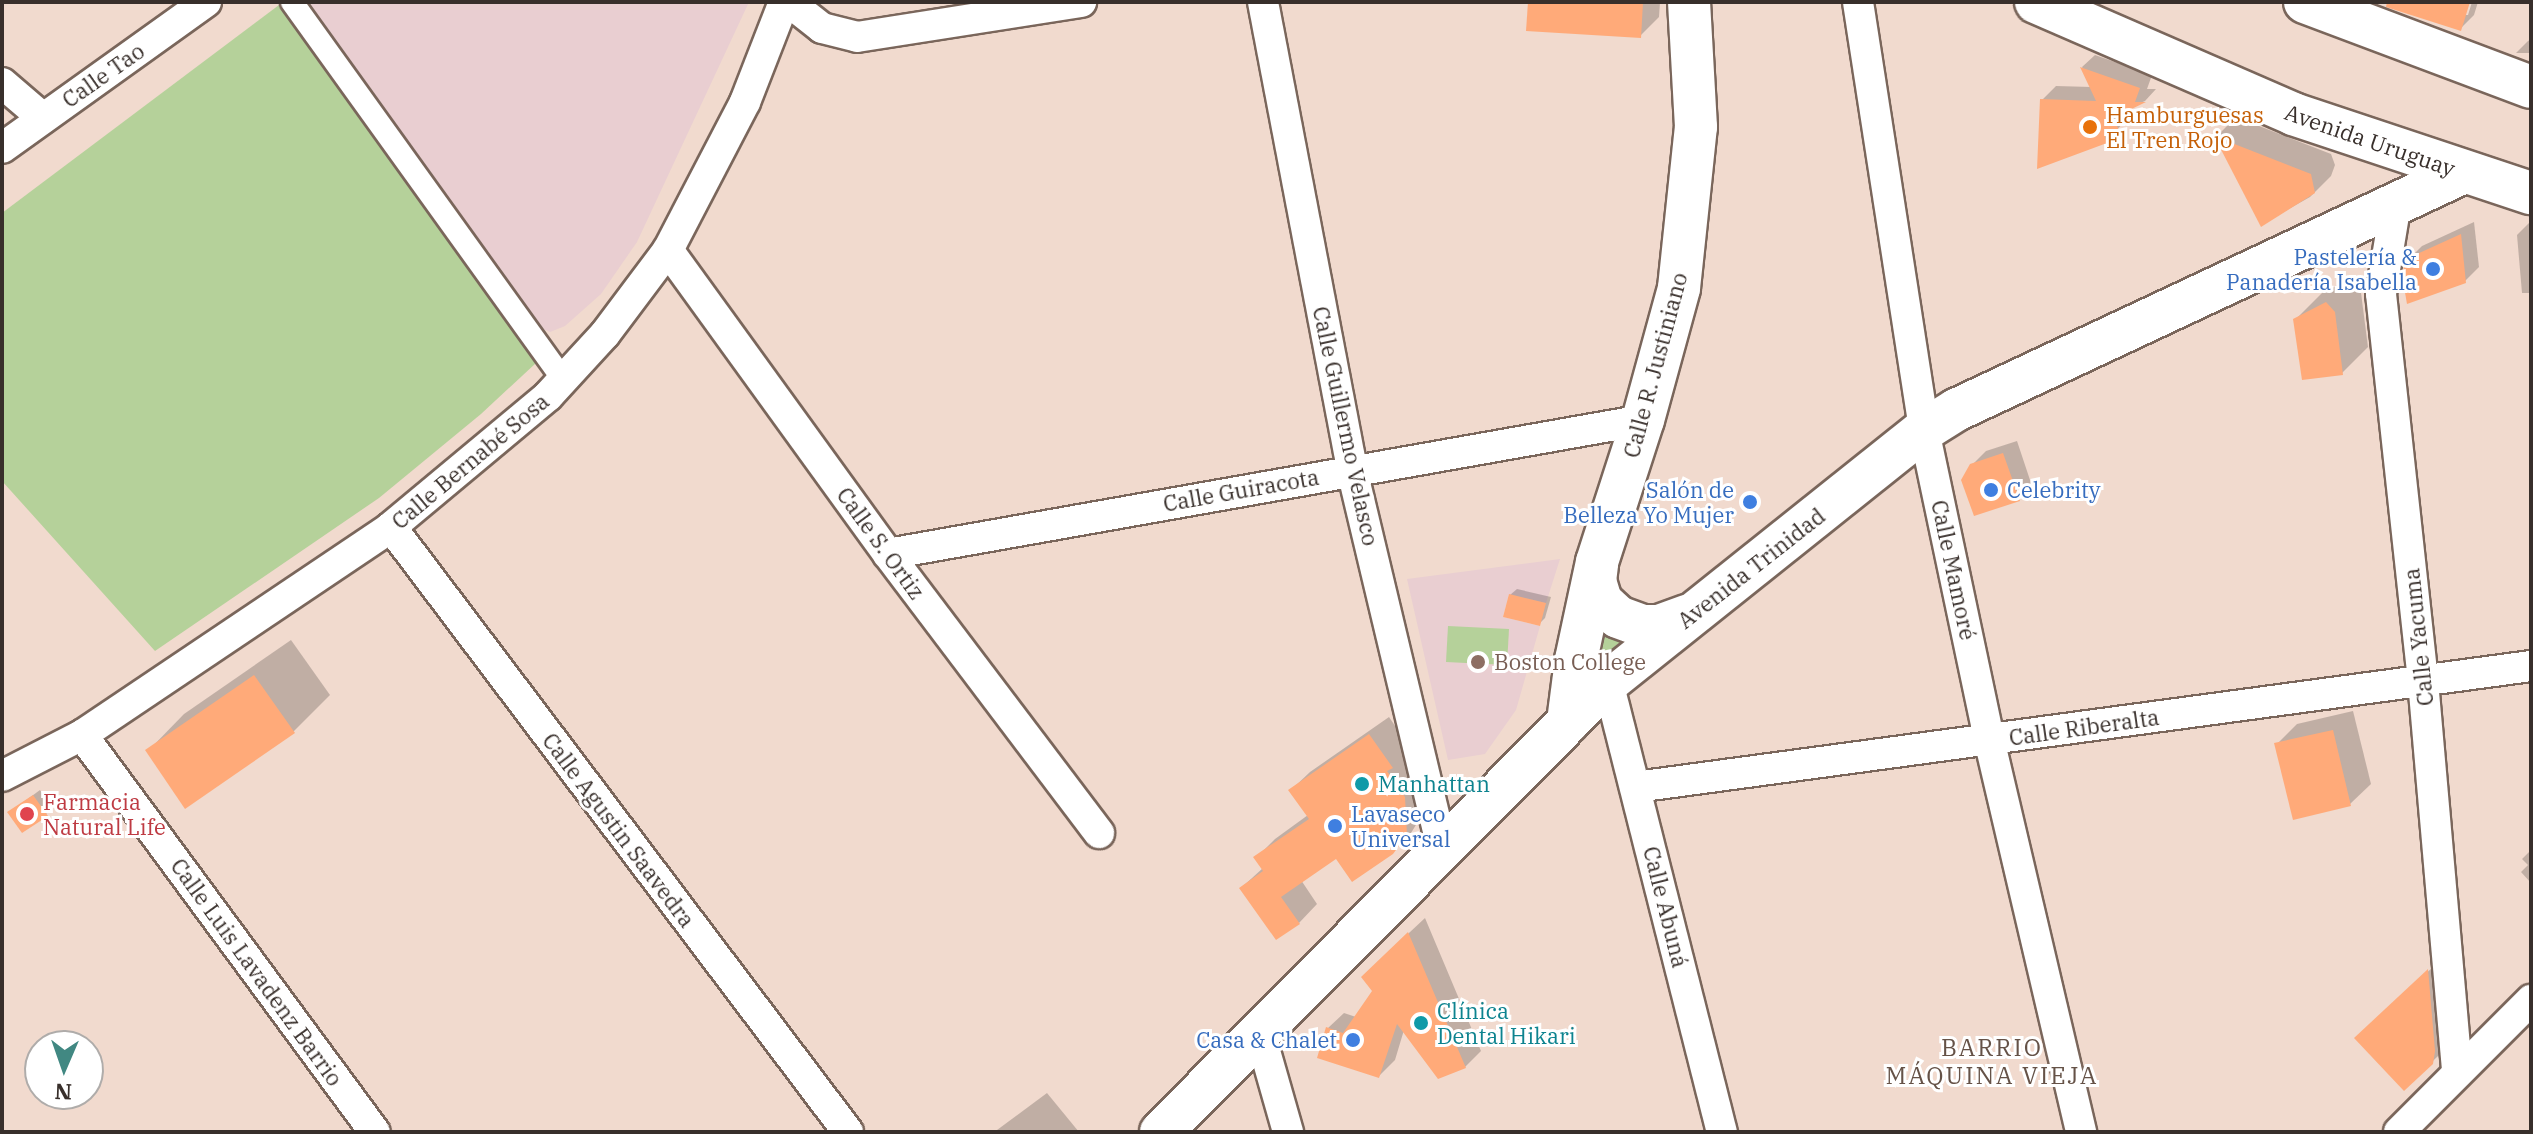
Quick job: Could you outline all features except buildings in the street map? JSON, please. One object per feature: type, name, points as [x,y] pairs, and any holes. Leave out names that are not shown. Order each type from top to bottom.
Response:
[{"type":"main road","name":"Calle R. Justiniano","points":[[1568,722],[1576,660],[1597,562],[1643,420],[1679,288],[1696,127],[1689,2]]},
{"type":"main road","name":"Avenida Uruguay","points":[[2036,2],[2293,114],[2462,173],[2531,193]]},
{"type":"main road","points":[[2305,2],[2531,87]]},
{"type":"main road","name":"Avenida Trinidad","points":[[1161,1132],[1608,682],[1924,430],[1956,410],[2462,173]]},
{"type":"main road","points":[[1597,562],[1597,591],[1601,601],[1618,617],[1643,626],[1659,626],[1692,614]]},
{"type":"street","name":"Calle Tao","points":[[2,148],[206,2]]},
{"type":"street","points":[[292,2],[564,380]]},
{"type":"street","points":[[786,2],[822,28],[857,37],[1081,2]]},
{"type":"street","name":"Calle Bernabé Sosa","points":[[2,776],[82,735],[391,527],[496,443],[564,380],[638,293],[668,250],[745,102],[786,2]]},
{"type":"street","name":"Calle Guillermo Velasco","points":[[1263,2],[1352,470],[1442,847]]},
{"type":"street","name":"Calle Mamoré","points":[[1858,2],[1924,430],[1989,739],[2081,1132]]},
{"type":"street","points":[[2,83],[43,118]]},
{"type":"street","name":"Calle Yacuma","points":[[2396,203],[2381,294],[2423,681],[2457,1073]]},
{"type":"street","name":"Calle S. Ortiz","points":[[668,250],[888,554],[1099,833]]},
{"type":"street","name":"Calle Guiracota","points":[[888,554],[1643,420]]},
{"type":"street","name":"Calle Agustin Saavedra","points":[[391,527],[848,1132]]},
{"type":"street","name":"Calle Riberalta","points":[[1636,787],[2531,666]]},
{"type":"street","name":"Calle Abuná","points":[[1608,682],[1722,1132]]},
{"type":"street","name":"Calle Luis Lavadenz Barrio","points":[[82,735],[375,1132]]},
{"type":"street","points":[[2399,1132],[2531,1000]]},
{"type":"street","points":[[1259,1030],[1288,1132]]},
{"type":"shaded area","points":[[305,2],[749,2],[637,242],[601,294],[565,326],[550,332],[538,327]]},
{"type":"shaded area","name":"Boston College","points":[[1560,559],[1546,603],[1509,594],[1503,617],[1540,626],[1516,710],[1485,754],[1448,760],[1407,579]]},
{"type":"green space","points":[[279,5],[536,363],[481,414],[379,498],[155,651],[2,481],[2,213]]},
{"type":"green space","points":[[1609,621],[1629,634],[1600,660],[1596,656]]},
{"type":"green space","points":[[1448,626],[1509,629],[1507,665],[1446,662]]},
{"type":"place","name":"Hamburguesas El Tren Rojo","points":[[2090,127]]},
{"type":"place","name":"Pastelería & Panadería Isabella","points":[[2433,269]]},
{"type":"place","name":"Celebrity","points":[[1991,490]]},
{"type":"place","name":"Salón de Belleza Yo Mujer","points":[[1750,502]]},
{"type":"place","name":"Boston College","points":[[1478,662]]},
{"type":"place","name":"Manhattan","points":[[1362,784]]},
{"type":"place","name":"Farmacia Natural Life","points":[[27,814]]},
{"type":"place","name":"Lavaseco Universal","points":[[1335,826]]},
{"type":"place","name":"Clínica Dental Hikari","points":[[1421,1023]]},
{"type":"place","name":"Casa & Chalet","points":[[1353,1040]]},
{"type":"district","name":"BARRIO MÁQUINA VIEJA","points":[[1992,1062]]}]
